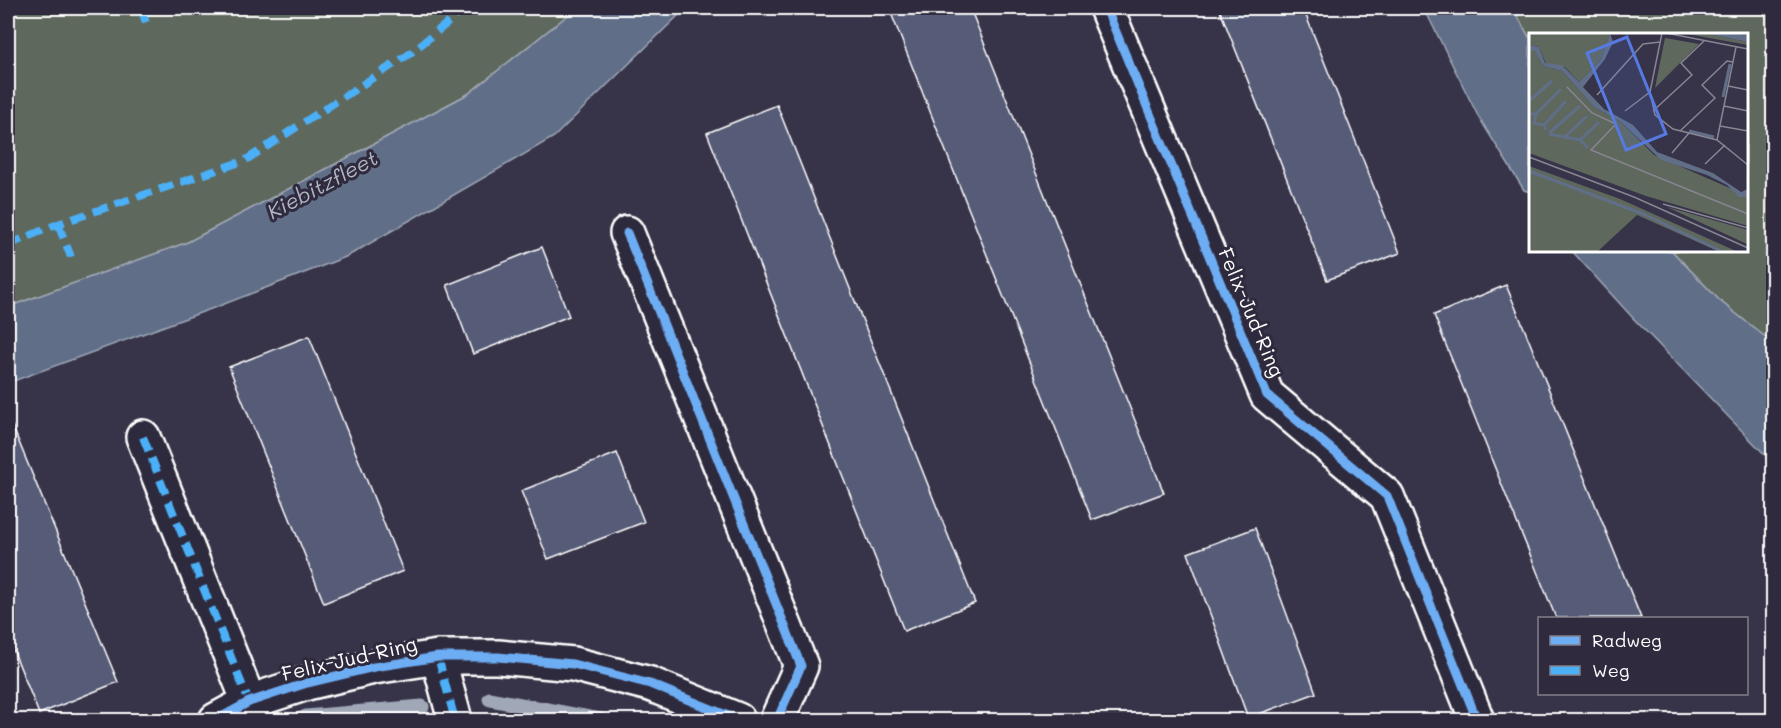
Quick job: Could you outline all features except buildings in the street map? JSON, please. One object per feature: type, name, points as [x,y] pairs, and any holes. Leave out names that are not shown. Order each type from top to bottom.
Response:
[{"type":"street","name":"Felix-Jud-Ring","points":[[1106,8],[1267,395],[1387,496],[1477,720]]},
{"type":"street","points":[[627,233],[801,666],[777,720]]},
{"type":"street","points":[[143,437],[249,702]]},
{"type":"street","name":"Felix-Jud-Ring","points":[[216,720],[249,702],[306,683],[351,672],[438,657],[498,657],[573,664],[650,684],[738,720]]},
{"type":"street","points":[[438,657],[456,720]]},
{"type":"green space","points":[[8,8],[577,8],[468,94],[188,242],[8,307]]},
{"type":"green space","points":[[1513,8],[1773,8],[1773,343],[1720,301],[1673,252],[1748,252],[1748,33],[1529,33],[1529,37]]},
{"type":"water","name":"Kiebitzfleet","points":[[577,8],[686,8],[554,137],[348,256],[8,383],[8,307],[188,242],[468,94]]},
{"type":"water","points":[[1424,8],[1513,8],[1529,37],[1529,192],[1524,190],[1478,116]]},
{"type":"water","points":[[1573,252],[1673,252],[1720,301],[1773,343],[1773,463],[1633,318]]},
{"type":"waterway","points":[[490,699],[601,720]]},
{"type":"waterway","points":[[300,720],[306,717],[422,707]]},
{"type":"marked path","points":[[141,8],[147,26]]},
{"type":"marked path","points":[[8,245],[58,224],[246,160],[408,55],[466,8]]},
{"type":"marked path","points":[[58,224],[71,257]]},
{"type":"marked path","points":[[143,437],[249,702]]},
{"type":"marked path","points":[[438,657],[455,720]]},
{"type":"cycle path","points":[[1106,8],[1267,395],[1387,496],[1477,720]]},
{"type":"cycle path","points":[[627,233],[801,666],[777,720]]},
{"type":"cycle path","points":[[216,720],[249,702],[307,683],[374,667],[438,657],[498,657],[573,664],[650,684],[738,720]]}]
